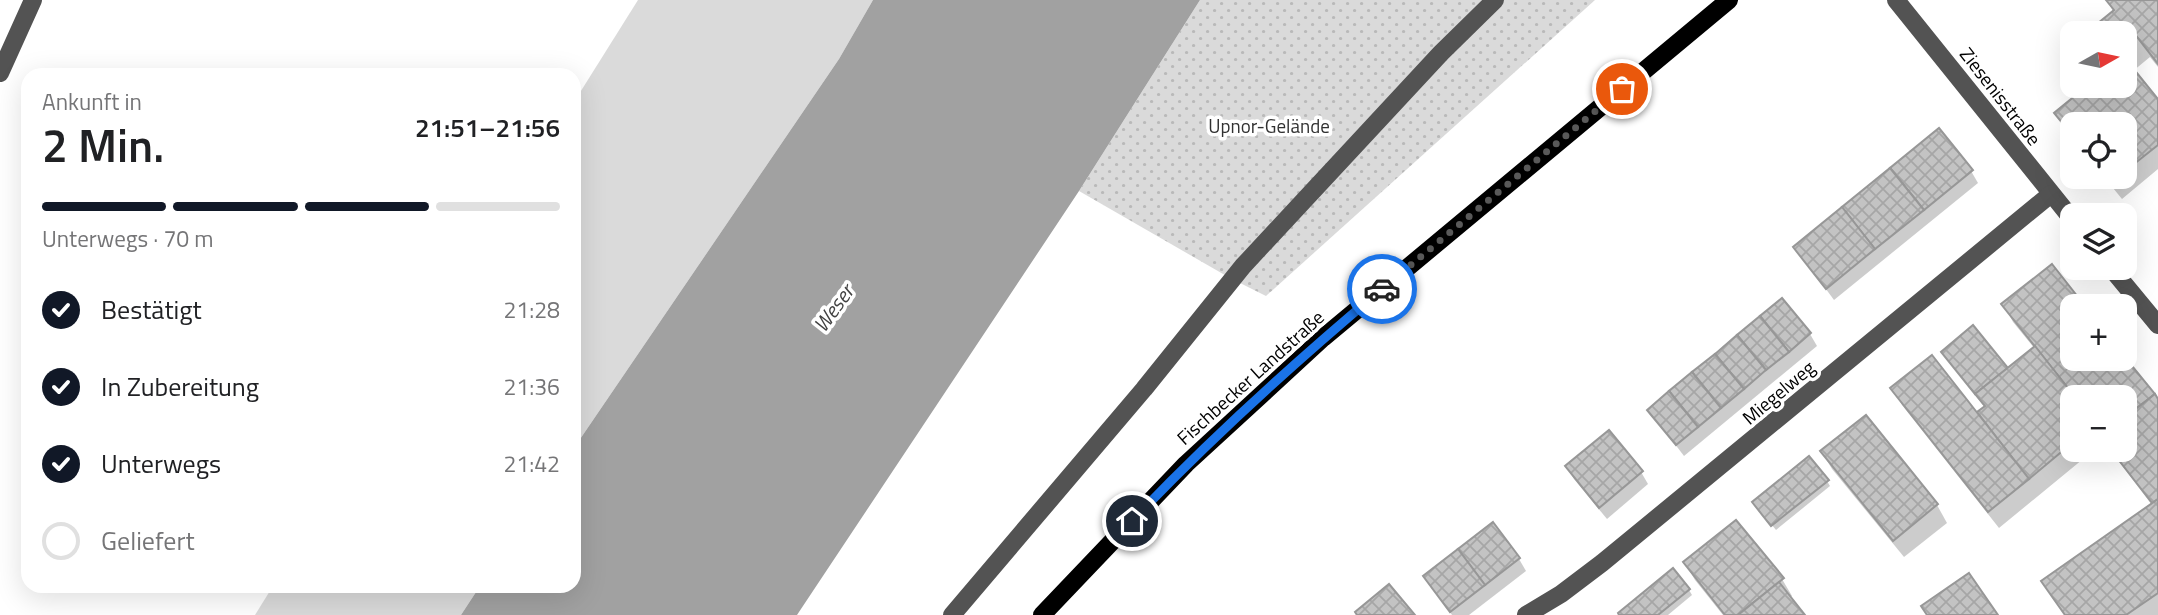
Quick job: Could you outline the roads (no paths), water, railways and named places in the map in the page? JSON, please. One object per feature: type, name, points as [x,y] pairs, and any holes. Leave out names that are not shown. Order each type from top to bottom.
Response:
[{"type":"main road","name":"Fischbecker Landstraße","points":[[1042,615],[1186,464],[1323,338],[1729,0]]},
{"type":"street","points":[[0,73],[33,0]]},
{"type":"street","points":[[952,615],[1144,389],[1242,266],[1494,0]]},
{"type":"street","name":"Ziesenisstraße","points":[[1896,0],[2060,205]]},
{"type":"street","name":"Miegelweg","points":[[1526,615],[1602,563],[2051,194]]},
{"type":"street","points":[[2121,280],[2158,325]]},
{"type":"water","name":"Weser","points":[[873,0],[1200,0],[1079,191],[797,615],[461,615],[475,593],[581,593],[581,438],[839,59]]},
{"type":"park label","name":"Upnor-Gelände","points":[[1269,125]]}]
